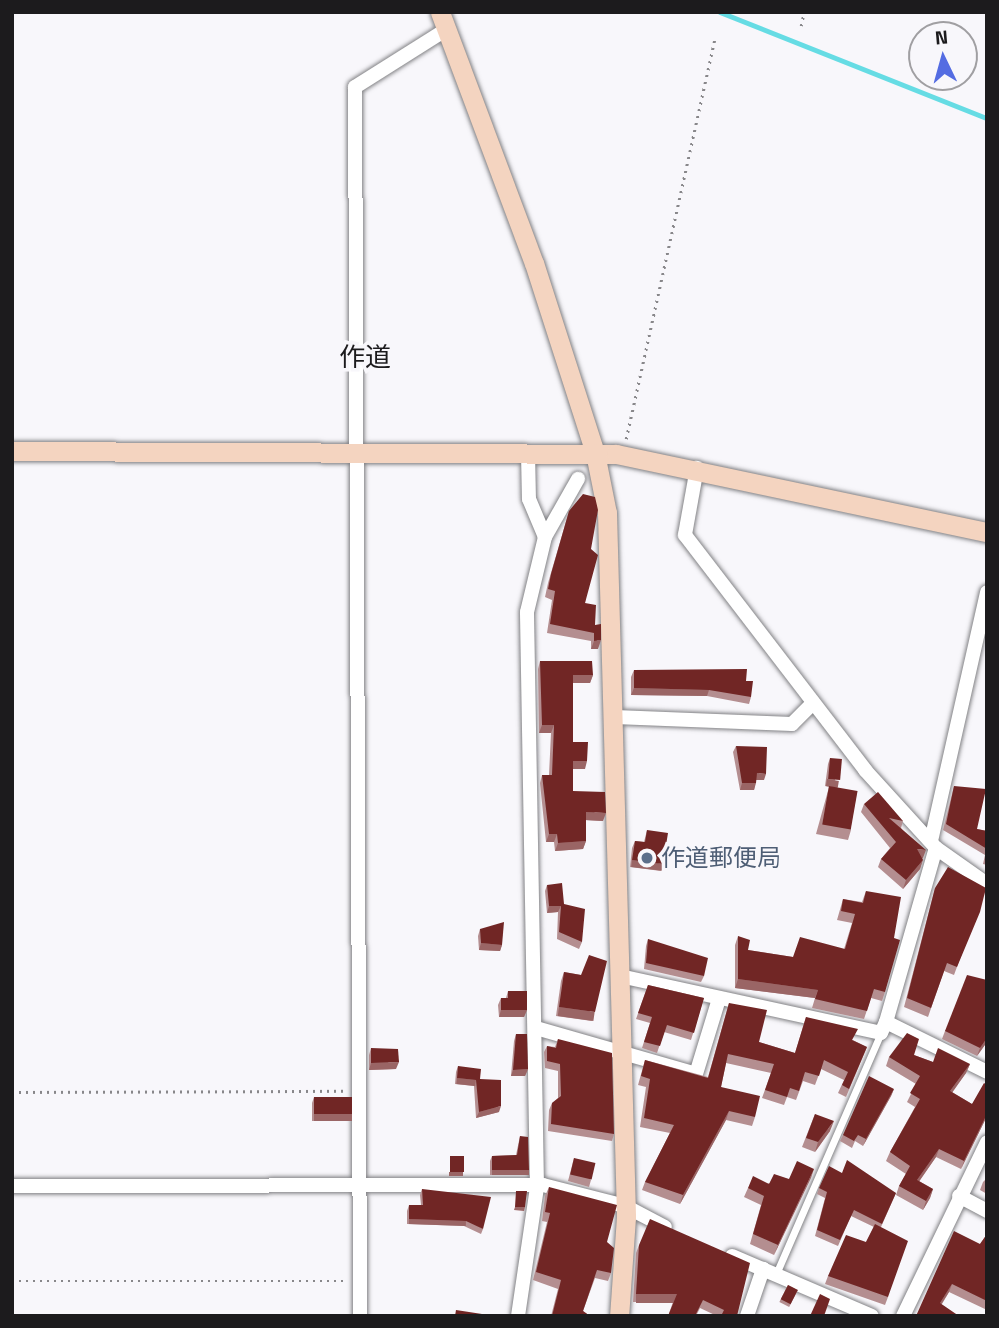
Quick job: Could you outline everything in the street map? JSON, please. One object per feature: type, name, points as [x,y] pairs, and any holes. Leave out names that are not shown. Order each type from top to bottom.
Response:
[{"type":"street","points":[[360,1316],[357,1186],[355,87],[444,20],[595,453],[607,513],[615,717],[625,1206],[619,1316]]},
{"type":"street","points":[[12,451],[595,453],[697,468],[987,532]]},
{"type":"street","points":[[528,453],[528,499],[545,537]]},
{"type":"street","points":[[697,468],[685,535],[813,703],[933,844],[987,884]]},
{"type":"street","points":[[519,1316],[537,1187],[536,1028],[523,669],[527,612],[545,537],[578,479]]},
{"type":"street","points":[[884,1028],[933,844],[987,592]]},
{"type":"street","points":[[615,717],[792,724],[813,703]]},
{"type":"street","points":[[620,976],[719,999],[884,1028],[987,1072]]},
{"type":"street","points":[[536,1028],[696,1074],[719,999]]},
{"type":"street","points":[[903,1316],[987,1142]]},
{"type":"street","points":[[12,1186],[537,1187],[625,1206],[676,1232]]},
{"type":"street","points":[[959,1196],[987,1211]]},
{"type":"street","points":[[713,1248],[872,1316]]},
{"type":"street","points":[[747,1316],[770,1272]]},
{"type":"lane","points":[[770,1272],[884,1028]]},
{"type":"path","points":[[801,26],[804,12]]},
{"type":"path","points":[[623,456],[715,39]]},
{"type":"path","points":[[12,1092],[358,1091]]},
{"type":"path","points":[[12,1281],[360,1281]]},
{"type":"building","points":[[583,494],[595,497],[598,510],[591,549],[598,555],[585,603],[596,605],[595,625],[601,624],[601,640],[594,641],[594,633],[550,624],[555,591],[548,589],[551,574],[569,511]]},
{"type":"building","points":[[540,661],[592,661],[593,675],[573,675],[573,742],[588,742],[587,761],[573,761],[573,791],[605,792],[606,813],[586,812],[586,841],[558,843],[557,834],[549,834],[542,775],[552,775],[554,725],[542,725]]},
{"type":"building","points":[[747,669],[746,681],[753,681],[751,697],[709,690],[634,688],[634,670]]},
{"type":"building","points":[[736,746],[767,747],[766,774],[757,773],[756,783],[742,783]]},
{"type":"building","points":[[830,758],[842,759],[840,780],[828,779]]},
{"type":"building","points":[[829,786],[858,791],[851,829],[822,824]]},
{"type":"building","points":[[954,786],[986,789],[977,829],[987,831],[987,849],[946,824]]},
{"type":"building","points":[[878,792],[903,821],[889,818],[926,850],[917,849],[923,860],[906,880],[881,859],[896,842],[864,804]]},
{"type":"building","points":[[647,830],[668,833],[663,864],[632,860],[635,841],[645,842]]},
{"type":"building","points":[[948,867],[986,888],[980,912],[957,967],[947,963],[931,1008],[907,998],[935,888]]},
{"type":"building","points":[[562,883],[564,904],[585,909],[582,942],[559,932],[561,906],[549,906],[547,885]]},
{"type":"building","points":[[866,891],[901,897],[894,938],[900,940],[885,992],[874,989],[867,1011],[815,999],[818,990],[738,979],[738,936],[750,940],[748,950],[793,957],[800,937],[845,949],[855,914],[841,911],[843,899],[863,903]]},
{"type":"building","points":[[504,922],[502,945],[481,943],[480,929]]},
{"type":"building","points":[[648,939],[708,958],[704,976],[646,963]]},
{"type":"building","points":[[589,955],[607,961],[595,1012],[559,1007],[564,972],[581,975]]},
{"type":"building","points":[[967,975],[987,980],[987,1038],[980,1048],[945,1031]]},
{"type":"building","points":[[648,985],[704,998],[694,1033],[667,1025],[660,1046],[644,1042],[652,1017],[638,1013]]},
{"type":"building","points":[[508,991],[527,991],[527,1010],[501,1010],[501,998],[508,998]]},
{"type":"building","points":[[729,1003],[767,1010],[759,1042],[795,1053],[806,1017],[858,1029],[852,1040],[867,1047],[849,1089],[842,1085],[848,1072],[824,1060],[819,1076],[805,1072],[799,1091],[790,1088],[787,1097],[765,1090],[774,1064],[728,1054],[721,1087],[760,1096],[755,1117],[729,1111],[683,1195],[645,1182],[674,1125],[644,1118],[650,1079],[641,1076],[645,1060],[708,1078]]},
{"type":"building","points":[[907,1033],[919,1039],[914,1055],[933,1062],[938,1048],[970,1064],[950,1091],[972,1104],[984,1083],[987,1085],[987,1114],[964,1161],[939,1149],[917,1180],[933,1189],[926,1201],[899,1186],[910,1166],[890,1152],[920,1099],[910,1093],[920,1076],[889,1057]]},
{"type":"building","points":[[516,1034],[527,1034],[528,1069],[513,1070]]},
{"type":"building","points":[[558,1039],[612,1053],[614,1134],[551,1124],[552,1103],[561,1096],[560,1064],[547,1061],[547,1046],[556,1048]]},
{"type":"building","points":[[371,1048],[398,1049],[399,1062],[371,1063]]},
{"type":"building","points":[[458,1066],[481,1069],[480,1079],[501,1080],[501,1106],[479,1112],[476,1080],[457,1078]]},
{"type":"building","points":[[869,1076],[894,1089],[866,1139],[858,1135],[854,1141],[843,1135]]},
{"type":"building","points":[[314,1097],[352,1097],[352,1114],[314,1114]]},
{"type":"building","points":[[815,1114],[834,1121],[818,1142],[806,1138]]},
{"type":"building","points":[[520,1136],[528,1137],[529,1170],[492,1170],[492,1156],[517,1155]]},
{"type":"building","points":[[450,1156],[464,1156],[464,1172],[450,1172]]},
{"type":"building","points":[[574,1158],[595,1163],[592,1180],[570,1175]]},
{"type":"building","points":[[847,1160],[896,1193],[882,1224],[854,1210],[840,1240],[817,1230],[827,1192],[819,1188],[829,1166],[842,1173]]},
{"type":"building","points":[[797,1161],[814,1169],[778,1245],[753,1234],[764,1196],[748,1188],[753,1176],[769,1184],[774,1174],[789,1179]]},
{"type":"building","points":[[549,1187],[617,1205],[607,1242],[614,1248],[611,1273],[597,1270],[583,1311],[590,1316],[552,1316],[561,1280],[536,1272],[550,1213],[545,1212]]},
{"type":"building","points":[[422,1189],[491,1197],[483,1229],[466,1221],[409,1219],[409,1205],[423,1205]]},
{"type":"building","points":[[516,1191],[527,1191],[525,1207],[515,1207]]},
{"type":"building","points":[[650,1219],[750,1263],[737,1316],[721,1316],[724,1310],[703,1300],[695,1316],[668,1316],[677,1294],[636,1294],[639,1245]]},
{"type":"building","points":[[875,1224],[908,1241],[888,1297],[828,1276],[846,1235],[866,1242]]},
{"type":"building","points":[[954,1231],[980,1244],[987,1234],[987,1301],[952,1284],[940,1303],[959,1316],[916,1316]]},
{"type":"building","points":[[788,1285],[798,1290],[791,1304],[781,1299]]},
{"type":"building","points":[[820,1294],[830,1299],[824,1316],[810,1316]]},
{"type":"building","points":[[456,1310],[495,1316],[455,1316]]},
{"type":"waterway","points":[[720,12],[987,118]]},
{"type":"place","name":"作道郵便局","points":[[647,858]]},
{"type":"district","name":"作道","points":[[365,357]]}]
